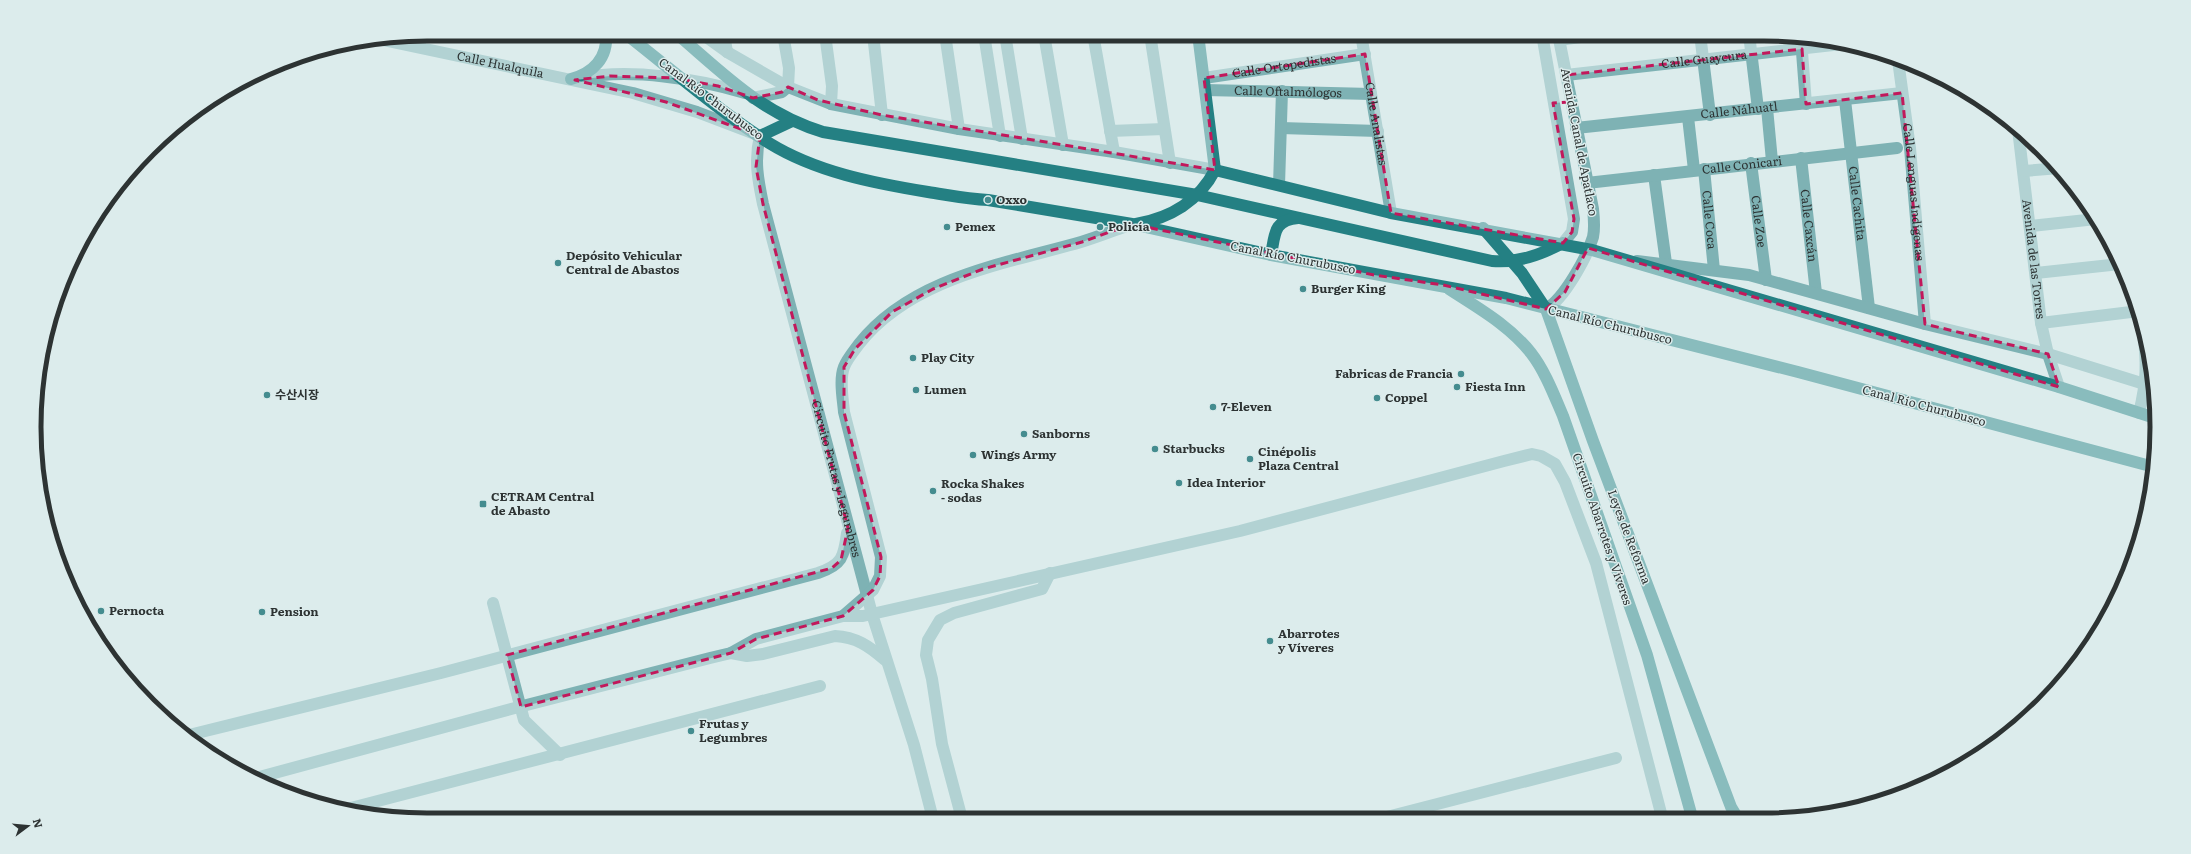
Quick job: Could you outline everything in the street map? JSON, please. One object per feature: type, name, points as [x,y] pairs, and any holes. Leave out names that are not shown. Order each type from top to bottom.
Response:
[{"type":"main road","points":[[573,79],[587,73],[598,64],[604,52],[605,41]]},
{"type":"main road","name":"Canal Río Churubusco","points":[[635,41],[760,136],[807,161],[862,179],[965,198],[988,200],[1132,224],[1374,275],[1443,285],[1506,298],[1798,372],[2148,465]]},
{"type":"main road","name":"Canal Río Churubusco","points":[[685,41],[749,96],[792,121],[840,136],[1197,195],[1301,217],[1483,259],[1513,261],[1540,254],[1563,243]]},
{"type":"main road","points":[[1132,224],[1168,214],[1197,195],[1209,182],[1215,170],[1199,41]]},
{"type":"main road","points":[[760,136],[792,121]]},
{"type":"main road","points":[[1215,170],[1391,213],[1483,228],[1588,249],[2059,387],[2150,416]]},
{"type":"main road","points":[[1271,254],[1278,226],[1287,220],[1301,217]]},
{"type":"main road","name":"Leyes de Reforma","points":[[1483,228],[1496,245],[1513,261],[1546,309],[1593,441],[1728,800],[1736,813]]},
{"type":"main road","name":"Circuito Abarrotes y Víveres","points":[[1443,285],[1488,314],[1516,336],[1532,354],[1548,382],[1563,416],[1647,655],[1691,813]]},
{"type":"street","points":[[712,41],[727,52],[788,87],[831,104],[959,129],[1114,152],[1215,170]]},
{"type":"street","points":[[725,41],[727,52]]},
{"type":"street","points":[[749,96],[782,92],[788,87],[789,68],[784,41]]},
{"type":"street","points":[[826,41],[832,86],[831,104]]},
{"type":"street","points":[[874,41],[882,115]]},
{"type":"street","points":[[946,41],[959,129]]},
{"type":"street","points":[[985,41],[1000,136]]},
{"type":"street","points":[[1006,41],[1022,139]]},
{"type":"street","points":[[1045,41],[1062,145]]},
{"type":"street","points":[[1094,41],[1114,152]]},
{"type":"street","points":[[1151,41],[1170,163]]},
{"type":"street","name":"Calle Analistas","points":[[1362,41],[1391,213]]},
{"type":"street","name":"Avenida Canal de Apatlaco","points":[[1543,41],[1574,218],[1572,232],[1563,243]]},
{"type":"street","name":"Avenida Canal de Apatlaco","points":[[1546,309],[1561,297],[1588,249],[1593,238],[1594,226],[1560,41]]},
{"type":"street","points":[[1701,41],[1710,115]]},
{"type":"street","points":[[1750,41],[1772,161]]},
{"type":"street","name":"Calle Hualquila","points":[[395,43],[573,79],[666,102],[760,136]]},
{"type":"street","points":[[1802,44],[1806,104]]},
{"type":"street","name":"Calle Guaycura","points":[[1566,75],[1703,60],[1751,54],[1802,44],[1814,44]]},
{"type":"street","name":"Calle Ortopedistas","points":[[1204,84],[1364,54]]},
{"type":"street","name":"Calle Lenguas Indígenas","points":[[1899,65],[1910,148],[1925,324]]},
{"type":"street","name":"Calle Hualquila","points":[[573,79],[588,77],[631,76],[685,80],[749,96]]},
{"type":"street","name":"Calle Oftalmólogos","points":[[1204,84],[1282,91],[1371,94]]},
{"type":"street","points":[[1279,185],[1282,91]]},
{"type":"street","name":"Calle Náhuatl","points":[[1576,128],[1710,115],[1902,93]]},
{"type":"street","name":"Calle Cachita","points":[[1845,100],[1869,308]]},
{"type":"street","points":[[1553,103],[1571,102]]},
{"type":"street","name":"Calle Coca","points":[[1688,117],[1699,169],[1714,270]]},
{"type":"street","points":[[1281,128],[1378,131]]},
{"type":"street","points":[[1110,131],[1164,129]]},
{"type":"street","name":"Circuito Frutas y Legumbres","points":[[760,136],[756,153],[756,167],[763,204],[848,528],[885,660],[914,745],[931,813]]},
{"type":"street","name":"Avenida de las Torres","points":[[2019,137],[2031,226],[2041,323],[2048,354],[2059,387]]},
{"type":"street","name":"Calle Conicari","points":[[1587,183],[1751,163],[1898,148]]},
{"type":"street","name":"Calle Caxcán","points":[[1801,158],[1816,293]]},
{"type":"street","name":"Calle Zoe","points":[[1751,163],[1766,280]]},
{"type":"street","points":[[2024,171],[2051,169]]},
{"type":"street","points":[[1654,175],[1666,263]]},
{"type":"street","points":[[2031,226],[2089,220]]},
{"type":"street","points":[[843,616],[873,590],[880,576],[881,558],[844,412],[842,391],[844,367],[866,336],[904,304],[933,289],[983,269],[1082,242],[1132,224]]},
{"type":"street","points":[[1623,259],[1714,270],[1766,280],[1925,324],[2048,354],[2148,384]]},
{"type":"street","points":[[2036,273],[2114,265]]},
{"type":"street","points":[[2041,323],[2133,312]]},
{"type":"street","points":[[2139,413],[2148,390]]},
{"type":"street","points":[[263,776],[731,653],[756,639],[843,616],[863,616],[1240,530],[1532,454],[1541,456],[1555,464],[1565,482],[1596,563],[1661,813]]},
{"type":"street","points":[[193,734],[441,673],[818,573],[832,568],[841,560],[845,548],[848,528]]},
{"type":"street","points":[[960,813],[942,744],[932,679],[926,655],[928,640],[940,620],[954,613],[1042,589],[1050,573]]},
{"type":"street","points":[[493,603],[524,720],[557,751]]},
{"type":"street","points":[[731,653],[747,656],[763,654],[835,636],[847,637],[862,641],[885,660]]},
{"type":"street","points":[[358,807],[557,751],[820,686]]},
{"type":"street","points":[[1402,813],[1616,758]]},
{"type":"highlighted area","points":[[1802,49],[1806,104],[1902,93],[1925,324],[2048,354],[2059,387],[1588,248],[1565,292],[1546,309],[1443,285],[1374,275],[1132,224],[1082,242],[983,269],[933,289],[892,312],[855,349],[844,367],[844,412],[881,557],[880,576],[873,590],[843,616],[756,639],[731,653],[521,707],[507,655],[832,568],[841,560],[848,528],[763,204],[756,167],[760,136],[666,102],[575,80],[610,76],[674,78],[718,86],[753,98],[782,92],[788,87],[818,100],[882,115],[1215,170],[1204,78],[1365,54],[1391,213],[1563,243],[1572,232],[1574,219],[1553,103],[1571,102],[1566,75]]},
{"type":"place","name":"Oxxo","points":[[988,200]]},
{"type":"place","name":"Pemex","points":[[947,227]]},
{"type":"place","name":"Policía","points":[[1100,227]]},
{"type":"place","name":"Depósito Vehicular Central de Abastos","points":[[558,263]]},
{"type":"place","name":"Burger King","points":[[1303,289]]},
{"type":"place","name":"Play City","points":[[913,358]]},
{"type":"place","name":"Fabricas de Francia","points":[[1461,374]]},
{"type":"place","name":"Fiesta Inn","points":[[1457,387]]},
{"type":"place","name":"Lumen","points":[[916,390]]},
{"type":"place","name":"수산시장","points":[[267,395]]},
{"type":"place","name":"Coppel","points":[[1377,398]]},
{"type":"place","name":"7-Eleven","points":[[1213,407]]},
{"type":"place","name":"Sanborns","points":[[1024,434]]},
{"type":"place","name":"Starbucks","points":[[1155,449]]},
{"type":"place","name":"Wings Army","points":[[973,455]]},
{"type":"place","name":"Cinépolis Plaza Central","points":[[1250,459]]},
{"type":"place","name":"Idea Interior","points":[[1179,483]]},
{"type":"place","name":"Rocka Shakes - sodas","points":[[933,491]]},
{"type":"place","name":"CETRAM Central de Abasto","points":[[483,504]]},
{"type":"place","name":"Pernocta","points":[[101,611]]},
{"type":"place","name":"Pension","points":[[262,612]]},
{"type":"place","name":"Abarrotes y Víveres","points":[[1270,641]]},
{"type":"place","name":"Frutas y Legumbres","points":[[691,731]]}]
